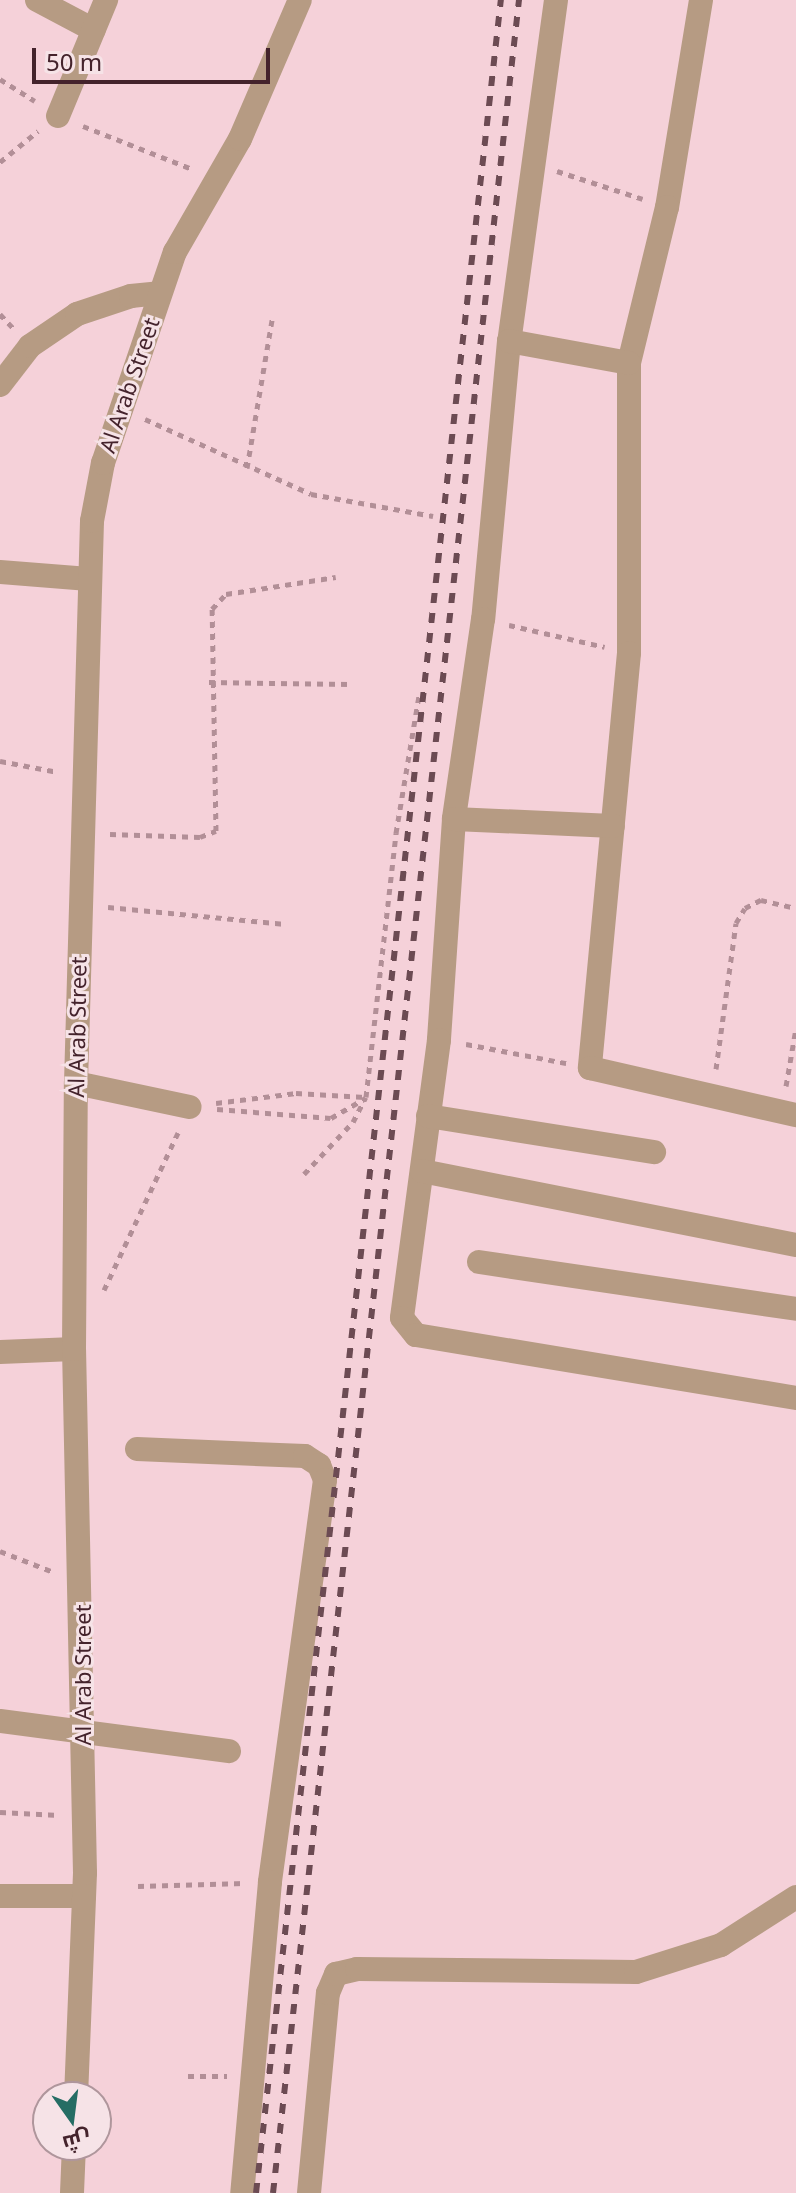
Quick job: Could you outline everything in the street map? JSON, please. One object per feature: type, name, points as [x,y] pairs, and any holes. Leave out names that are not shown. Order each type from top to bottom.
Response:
[{"type":"street","points":[[37,0],[94,30]]},
{"type":"street","points":[[58,116],[106,0]]},
{"type":"street","name":"Al Arab Street","points":[[77,2081],[84,1816],[82,1583],[74,1349],[76,1083],[89,579],[97,492],[120,407],[175,252],[219,180],[300,0]]},
{"type":"street","points":[[556,0],[509,341],[483,619],[454,819],[439,1040],[402,1318],[416,1335],[796,1398]]},
{"type":"street","points":[[701,0],[667,207],[629,363],[629,653],[590,1068],[789,1113]]},
{"type":"street","points":[[0,385],[30,346],[65,321],[103,303],[159,293]]},
{"type":"street","points":[[509,341],[629,363]]},
{"type":"street","points":[[0,572],[89,579]]},
{"type":"street","points":[[454,819],[613,826]]},
{"type":"street","points":[[76,1083],[190,1107]]},
{"type":"street","points":[[428,1116],[654,1152]]},
{"type":"street","points":[[422,1171],[796,1245]]},
{"type":"street","points":[[479,1262],[796,1309]]},
{"type":"street","points":[[0,1352],[74,1349]]},
{"type":"street","points":[[137,1449],[305,1456],[323,1472],[270,1882],[242,2193]]},
{"type":"street","points":[[0,1721],[229,1751]]},
{"type":"street","points":[[0,1896],[84,1896]]},
{"type":"street","points":[[309,2193],[328,1993],[336,1974],[357,1969],[636,1972],[721,1945],[796,1897]]},
{"type":"street","points":[[72,2193],[73,2161]]},
{"type":"path","points":[[0,79],[58,116],[219,180]]},
{"type":"path","points":[[0,162],[58,116]]},
{"type":"path","points":[[535,164],[667,207]]},
{"type":"path","points":[[247,468],[273,315]]},
{"type":"path","points":[[120,407],[247,468],[311,494],[433,516]]},
{"type":"path","points":[[81,833],[200,837],[216,831],[218,775],[209,682],[210,617],[218,598],[336,577]]},
{"type":"path","points":[[483,619],[629,653]]},
{"type":"path","points":[[209,682],[350,684]]},
{"type":"path","points":[[304,1174],[353,1122],[366,1097],[396,833],[419,696]]},
{"type":"path","points":[[0,761],[83,777]]},
{"type":"path","points":[[712,1096],[736,923],[745,908],[761,900],[796,908]]},
{"type":"path","points":[[79,904],[285,924]]},
{"type":"path","points":[[789,1113],[796,1028]]},
{"type":"path","points":[[439,1040],[590,1068]]},
{"type":"path","points":[[190,1107],[296,1093],[366,1097]]},
{"type":"path","points":[[190,1107],[331,1118],[366,1097]]},
{"type":"path","points":[[100,1298],[190,1107]]},
{"type":"path","points":[[0,1551],[82,1583]]},
{"type":"path","points":[[0,1812],[84,1816]]},
{"type":"path","points":[[138,1886],[270,1882]]},
{"type":"path","points":[[188,2076],[251,2075]]},
{"type":"railway","points":[[256,2193],[501,0]]},
{"type":"railway","points":[[273,2193],[519,0]]}]
